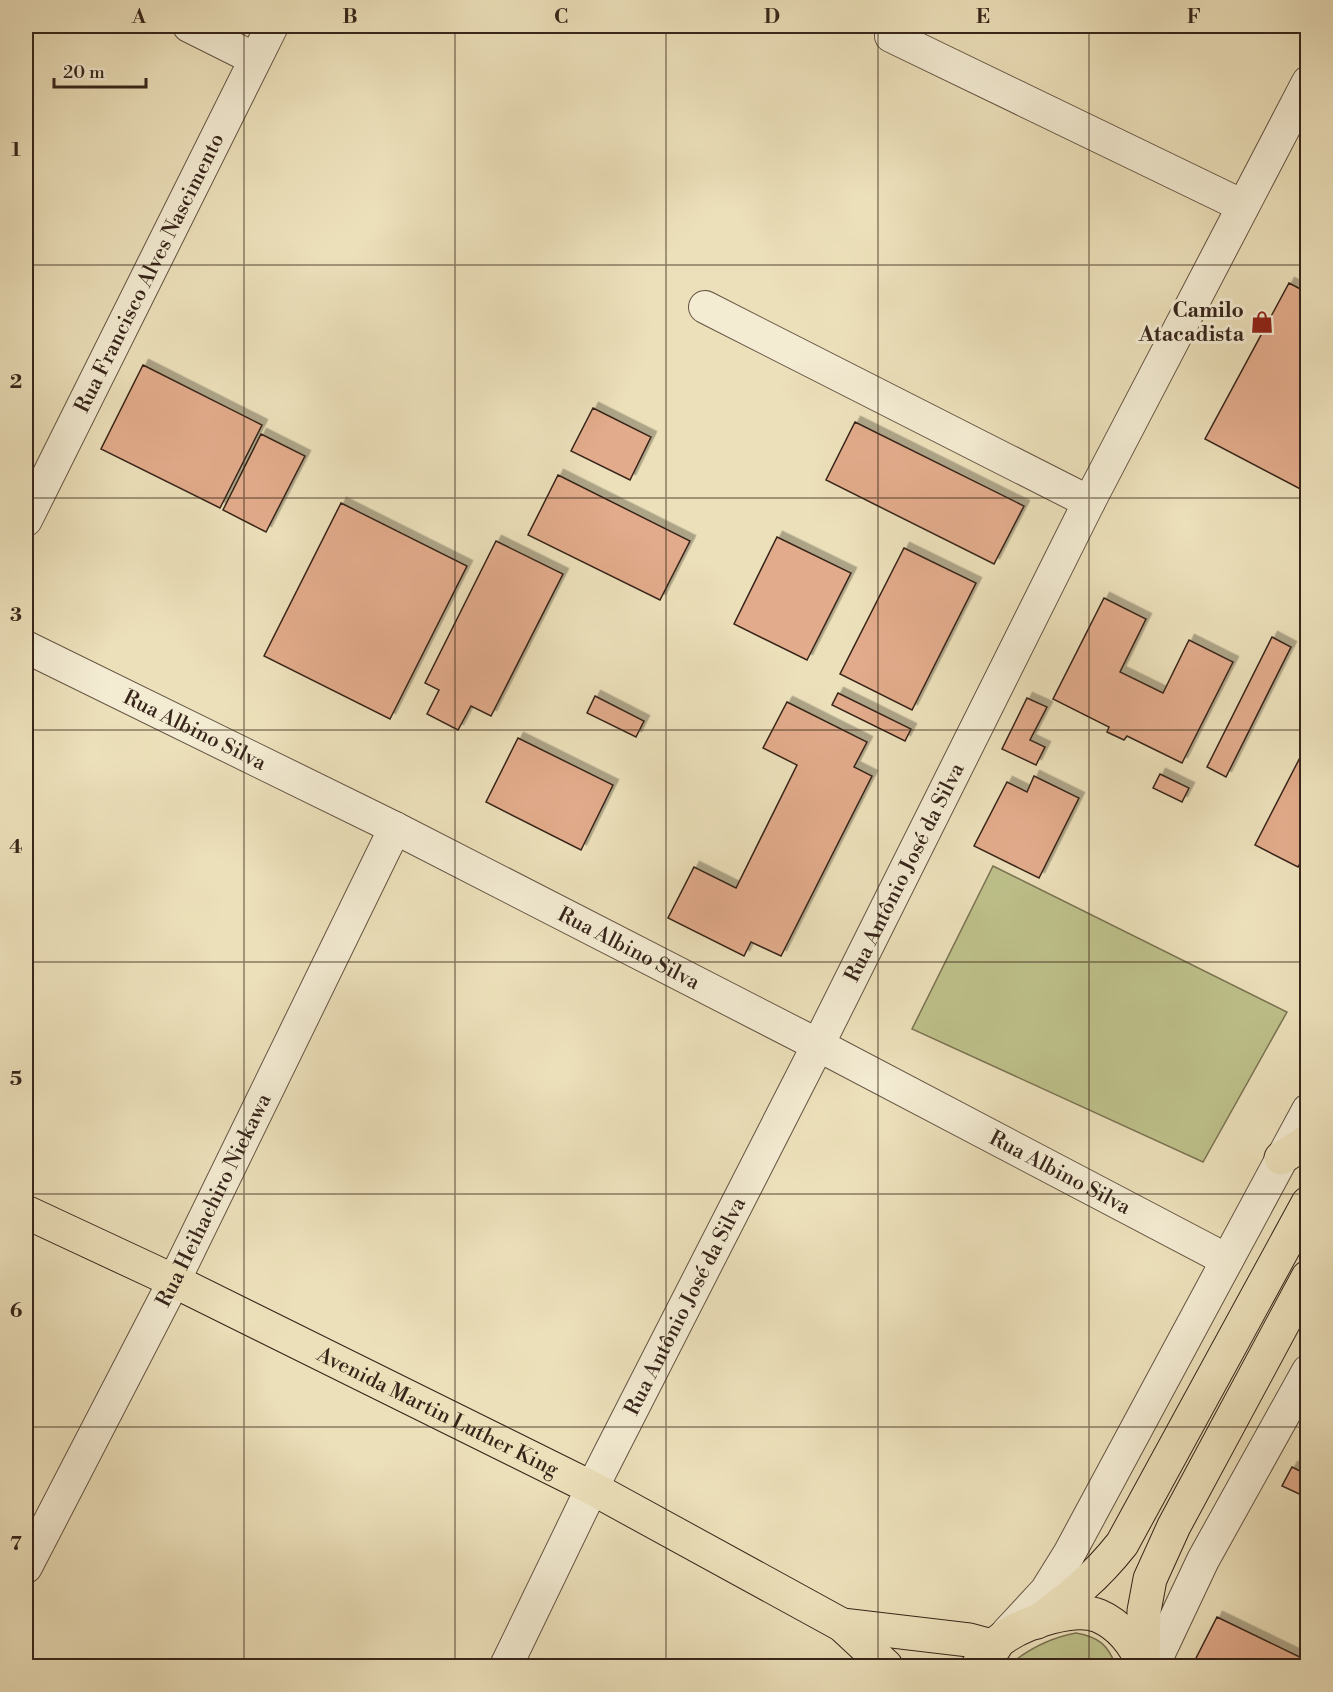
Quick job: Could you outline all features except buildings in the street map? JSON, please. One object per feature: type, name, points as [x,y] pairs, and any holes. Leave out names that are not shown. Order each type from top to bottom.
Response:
[{"type":"main road","points":[[842,1625],[969,1640],[993,1650],[1037,1622],[1075,1594],[1102,1570],[1122,1544],[1308,1203]]},
{"type":"main road","name":"Avenida Martin Luther King","points":[[26,1212],[174,1281],[591,1488],[842,1625]]},
{"type":"main road","points":[[1147,1666],[1144,1611],[1150,1579],[1174,1526],[1305,1288]]},
{"type":"main road","points":[[1037,1622],[1063,1614],[1082,1612],[1098,1616],[1115,1626],[1128,1638],[1147,1666]]},
{"type":"main road","points":[[842,1625],[886,1666]]},
{"type":"street","points":[[189,26],[255,59]]},
{"type":"street","name":"Rua Francisco Alves Nascimento","points":[[26,520],[272,26]]},
{"type":"street","points":[[891,36],[1243,206]]},
{"type":"street","name":"Rua Antônio José da Silva","points":[[506,1666],[591,1488],[818,1045],[1089,502],[1308,82]]},
{"type":"street","points":[[705,307],[1089,502]]},
{"type":"street","name":"Rua Albino Silva","points":[[26,647],[395,828],[818,1045],[1227,1260]]},
{"type":"street","name":"Rua Heihachiro Niekawa","points":[[26,1567],[174,1281],[395,828]]},
{"type":"street","points":[[993,1650],[1046,1591],[1069,1554],[1227,1260],[1294,1150],[1308,1110]]},
{"type":"street","points":[[1147,1666],[1308,1371]]},
{"type":"green space","points":[[993,866],[1287,1012],[1203,1162],[912,1029]]},
{"type":"green space","points":[[1076,1633],[1102,1643],[1116,1666],[1008,1666],[1039,1645]]},
{"type":"place","name":"Camilo Atacadista","points":[[1262,322]]}]
